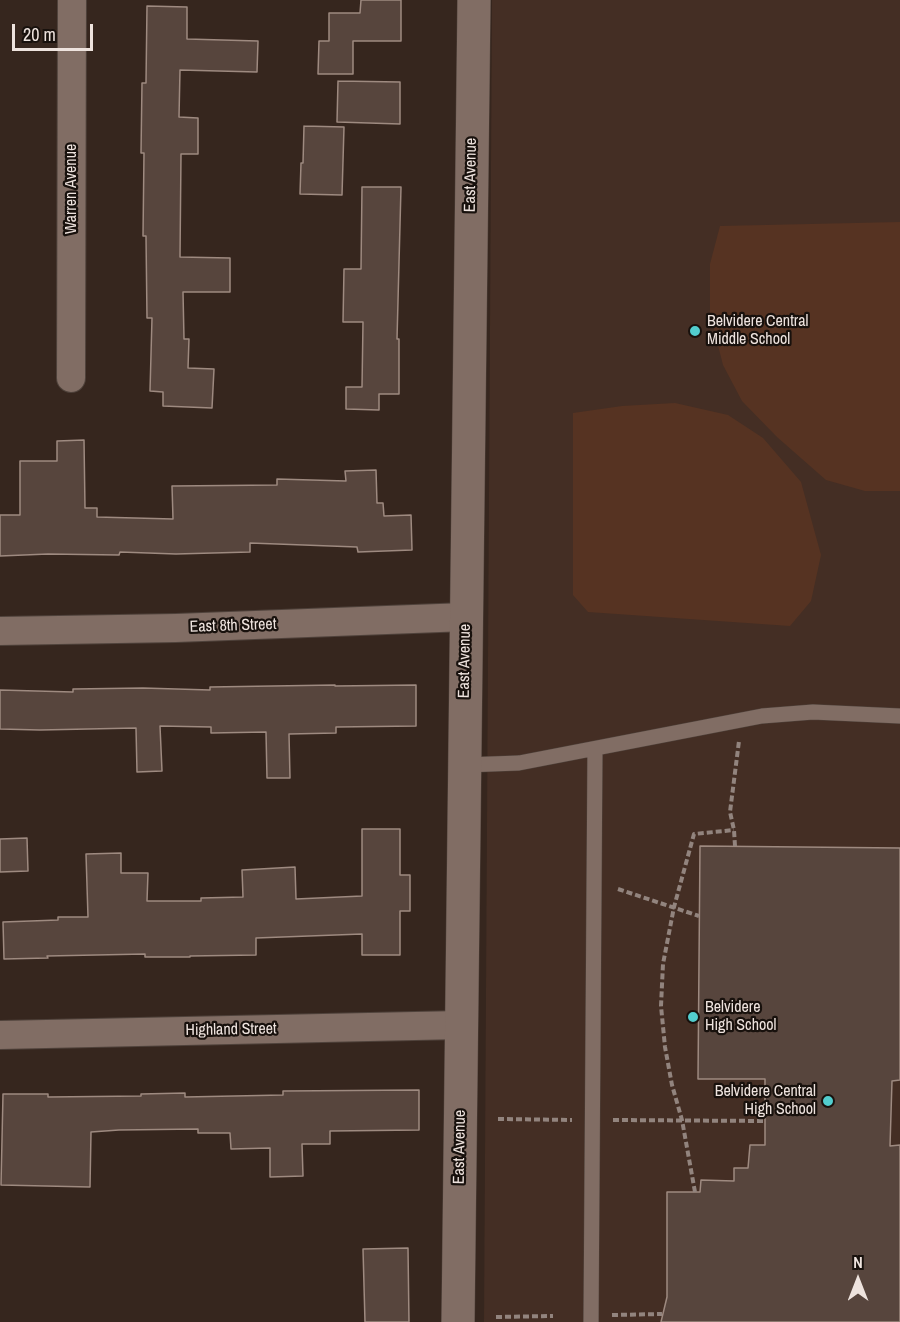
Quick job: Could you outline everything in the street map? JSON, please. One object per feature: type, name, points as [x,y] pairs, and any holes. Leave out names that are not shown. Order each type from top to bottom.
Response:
[{"type":"street","name":"Warren Avenue","points":[[71,378],[72,0]]},
{"type":"street","name":"East Avenue","points":[[458,1322],[474,0]]},
{"type":"street","name":"East 8th Street","points":[[0,631],[176,628],[466,617]]},
{"type":"street","name":"Highland Street","points":[[0,1035],[462,1025]]},
{"type":"lane","points":[[464,765],[519,763],[742,719],[787,713],[900,716]]},
{"type":"lane","points":[[591,1322],[594,749]]},
{"type":"path","points":[[735,846],[729,812],[742,719]]},
{"type":"path","points":[[695,1192],[682,1120],[672,1085],[665,1047],[661,1006],[663,964],[674,907],[694,834],[734,830]]},
{"type":"path","points":[[618,889],[699,916]]},
{"type":"path","points":[[498,1119],[574,1120]]},
{"type":"path","points":[[612,1120],[765,1120]]},
{"type":"path","points":[[611,1315],[662,1314]]},
{"type":"path","points":[[496,1317],[553,1316]]},
{"type":"shaded area","points":[[492,0],[900,0],[900,1322],[484,1322]]},
{"type":"shaded area","points":[[900,222],[900,491],[865,491],[826,480],[777,437],[742,401],[723,365],[710,314],[710,264],[720,226]]},
{"type":"shaded area","points":[[675,403],[728,415],[763,438],[801,482],[821,555],[811,601],[790,626],[588,612],[573,595],[573,413],[622,406]]},
{"type":"building","points":[[361,0],[401,0],[401,41],[353,41],[353,74],[318,74],[319,41],[329,41],[329,13],[360,13]]},
{"type":"building","points":[[147,6],[187,7],[187,39],[258,41],[257,72],[180,70],[179,117],[198,118],[198,154],[181,154],[180,257],[230,258],[230,292],[183,292],[184,339],[189,339],[188,368],[214,369],[212,408],[163,406],[163,392],[150,391],[152,318],[147,318],[146,236],[143,236],[144,153],[141,153],[142,83],[146,83]]},
{"type":"building","points":[[338,81],[400,82],[400,124],[337,122]]},
{"type":"building","points":[[304,126],[344,127],[342,195],[300,194]]},
{"type":"building","points":[[362,187],[401,187],[397,339],[399,339],[399,394],[379,394],[379,410],[346,409],[346,387],[362,387],[363,322],[343,322],[344,269],[361,269]]},
{"type":"building","points":[[84,440],[85,508],[97,508],[97,517],[173,519],[172,486],[277,485],[277,479],[346,481],[345,471],[376,470],[377,503],[383,503],[384,516],[411,515],[412,550],[358,552],[357,547],[250,543],[250,552],[176,554],[120,552],[119,555],[0,556],[0,515],[20,515],[20,461],[57,461],[57,441]]},
{"type":"building","points":[[416,685],[416,726],[336,727],[336,733],[289,734],[290,778],[267,778],[266,732],[211,733],[211,727],[160,726],[162,771],[137,772],[136,728],[0,729],[0,690],[73,692],[73,689],[143,688],[210,690],[210,687]]},
{"type":"building","points":[[362,829],[400,829],[400,875],[410,875],[410,911],[400,911],[400,955],[362,955],[362,934],[256,938],[256,955],[145,957],[145,954],[4,959],[3,922],[88,917],[86,854],[121,853],[121,873],[148,873],[147,901],[201,901],[201,898],[243,897],[242,870],[295,867],[296,899],[362,896]]},
{"type":"building","points":[[27,838],[28,871],[0,872],[0,839]]},
{"type":"building","name":"Belvidere Central High School","points":[[700,846],[900,848],[900,1080],[892,1081],[890,1146],[900,1145],[900,1322],[661,1322],[667,1297],[667,1192],[700,1192],[701,1180],[734,1181],[734,1168],[748,1168],[750,1145],[765,1145],[765,1079],[698,1079]]},
{"type":"building","points":[[419,1090],[419,1130],[330,1131],[330,1144],[302,1144],[303,1176],[270,1177],[270,1148],[231,1149],[230,1133],[198,1133],[198,1129],[119,1130],[91,1132],[90,1187],[1,1185],[3,1094],[48,1094],[48,1097],[185,1093],[185,1097],[283,1095],[283,1091]]},
{"type":"building","points":[[408,1248],[409,1322],[365,1322],[363,1249]]},
{"type":"place","name":"Belvidere Central Middle School","points":[[695,331]]},
{"type":"place","name":"Belvidere High School","points":[[693,1017]]},
{"type":"place","name":"Belvidere Central High School","points":[[828,1101]]}]
